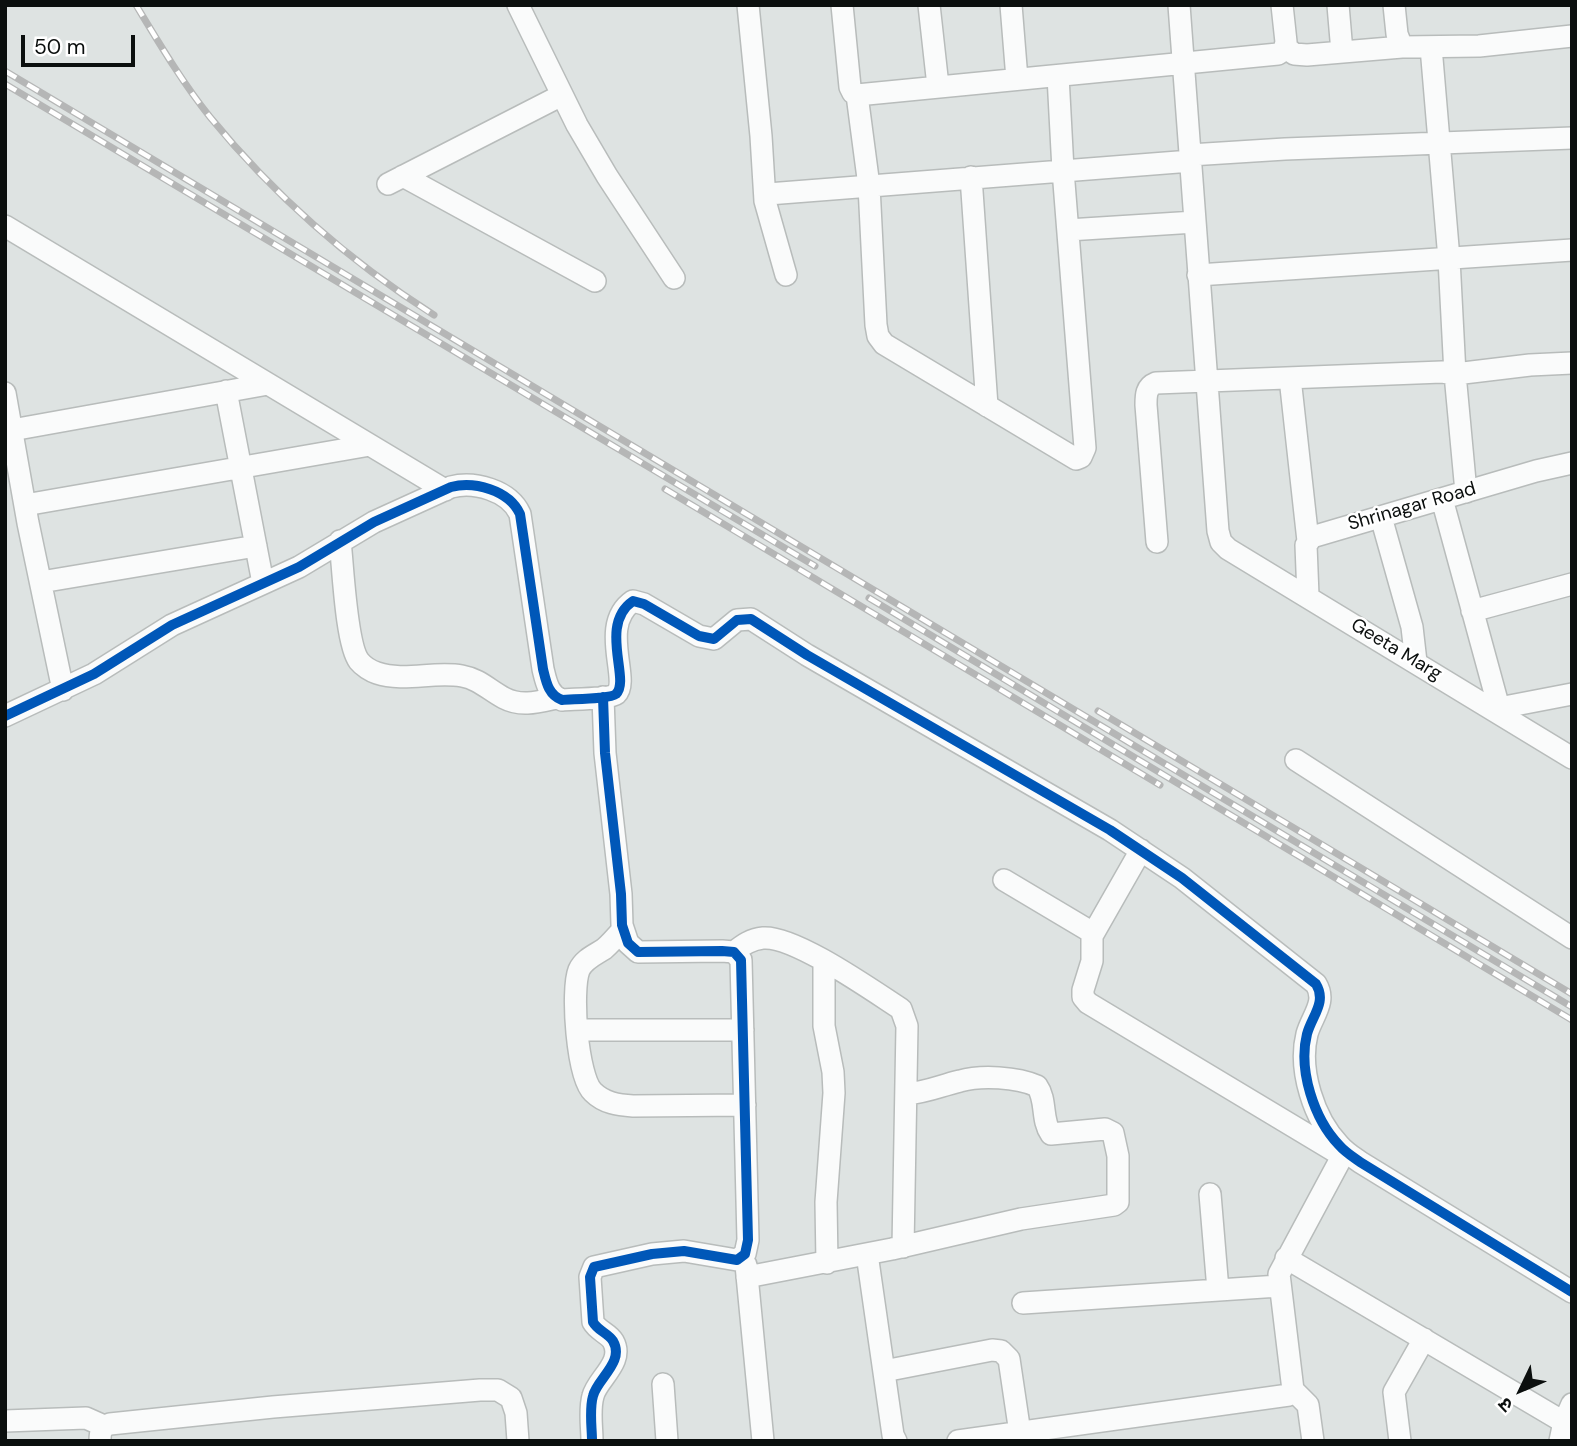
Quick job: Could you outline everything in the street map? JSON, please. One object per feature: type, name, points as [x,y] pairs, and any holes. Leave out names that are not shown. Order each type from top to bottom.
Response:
[{"type":"street","points":[[518,5],[562,95],[607,177],[674,278]]},
{"type":"street","points":[[748,5],[767,212],[786,275]]},
{"type":"street","points":[[842,5],[850,87],[857,95],[1278,54],[1285,46],[1282,5]]},
{"type":"street","points":[[929,5],[938,86]]},
{"type":"street","points":[[1011,5],[1017,79]]},
{"type":"street","points":[[1179,5],[1206,381]]},
{"type":"street","points":[[1338,5],[1342,52]]},
{"type":"street","points":[[1394,5],[1397,34],[1402,47]]},
{"type":"street","points":[[1285,46],[1294,54],[1402,47],[1479,46],[1572,36]]},
{"type":"street","points":[[1431,47],[1466,492]]},
{"type":"street","points":[[857,95],[869,186],[878,336],[884,344],[1063,453],[1076,458],[1085,448],[1058,76]]},
{"type":"street","points":[[562,95],[395,180],[595,281]]},
{"type":"street","points":[[765,192],[768,194],[869,186],[1190,158],[1439,142],[1572,138]]},
{"type":"street","points":[[971,177],[987,406]]},
{"type":"street","points":[[1068,230],[1195,222]]},
{"type":"street","points":[[5,226],[444,490]]},
{"type":"street","points":[[1198,275],[1572,250]]},
{"type":"street","points":[[1157,542],[1146,393],[1156,383],[1442,372],[1455,374],[1572,363]]},
{"type":"street","points":[[1290,378],[1308,541],[1308,596]]},
{"type":"street","name":"Geeta Marg","points":[[1206,381],[1221,542],[1228,549],[1497,709],[1572,758]]},
{"type":"street","points":[[12,430],[268,384]]},
{"type":"street","points":[[226,391],[263,583]]},
{"type":"street","points":[[5,393],[63,690]]},
{"type":"street","points":[[25,505],[370,445]]},
{"type":"street","name":"Shrinagar Road","points":[[1308,541],[1330,530],[1572,463]]},
{"type":"street","points":[[5,716],[94,674],[172,625],[299,567],[374,522],[463,484],[486,487],[504,496],[518,509],[543,668],[547,686],[556,698]]},
{"type":"street","points":[[1442,499],[1497,709],[1572,694]]},
{"type":"street","points":[[1381,517],[1412,627],[1416,662]]},
{"type":"street","points":[[340,541],[352,643],[360,662],[376,673],[396,676],[464,676],[478,681],[503,698],[530,704],[556,698],[562,700],[614,696],[619,689],[615,633],[618,621],[630,603],[638,601],[708,639],[718,637],[737,620],[751,619],[807,655],[1141,850],[1190,884],[1316,984],[1321,992],[1320,1003],[1307,1034],[1305,1059],[1310,1090],[1321,1122],[1344,1154]]},
{"type":"street","points":[[41,582],[256,547]]},
{"type":"street","points":[[1472,611],[1572,584]]},
{"type":"street","points":[[603,697],[605,753],[623,929],[628,943],[638,952],[734,952],[753,939],[765,937],[788,942],[901,1009],[907,1026],[903,1247]]},
{"type":"street","points":[[1296,760],[1572,938]]},
{"type":"street","points":[[1141,850],[1093,933],[1092,961],[1083,990],[1083,997],[1088,1003],[1360,1162],[1572,1292]]},
{"type":"street","points":[[1004,880],[1093,933]]},
{"type":"street","points":[[623,929],[605,948],[590,957],[578,972],[576,981],[578,1030],[585,1080],[591,1091],[603,1100],[633,1106],[745,1105]]},
{"type":"street","points":[[734,952],[741,960],[748,1240],[745,1254],[763,1441]]},
{"type":"street","points":[[824,962],[824,1026],[833,1072],[834,1093],[826,1202],[827,1263]]},
{"type":"street","points":[[578,1030],[743,1030]]},
{"type":"street","points":[[747,1278],[903,1247],[1021,1219],[1114,1205],[1119,1197],[1118,1156],[1113,1133],[1105,1129],[1051,1134],[1046,1126],[1041,1092],[1033,1084],[973,1079],[932,1091],[906,1094]]},
{"type":"street","points":[[1313,1441],[1308,1405],[1293,1390],[1279,1274],[1344,1154]]},
{"type":"street","points":[[1210,1195],[1218,1290]]},
{"type":"street","points":[[592,1441],[593,1394],[611,1369],[615,1348],[613,1341],[593,1322],[590,1277],[594,1267],[652,1254],[684,1251],[737,1260],[745,1254]]},
{"type":"street","points":[[867,1254],[896,1441]]},
{"type":"street","points":[[1286,1258],[1567,1424]]},
{"type":"street","points":[[1023,1303],[1279,1286]]},
{"type":"street","points":[[1400,1441],[1394,1392],[1424,1339]]},
{"type":"street","points":[[884,1371],[992,1350],[1001,1351],[1009,1359],[1020,1433]]},
{"type":"street","points":[[663,1384],[667,1441]]},
{"type":"street","points":[[5,1421],[86,1418],[102,1434],[110,1423],[273,1407],[498,1390],[506,1393],[514,1405],[518,1441]]},
{"type":"street","points":[[958,1441],[1284,1397],[1293,1390]]},
{"type":"railway","points":[[136,5],[200,104],[260,173],[342,249],[434,315]]},
{"type":"railway","points":[[5,71],[1572,1007]]},
{"type":"railway","points":[[5,84],[815,566]]},
{"type":"railway","points":[[665,489],[1160,785]]},
{"type":"railway","points":[[869,598],[1572,1020]]},
{"type":"railway","points":[[1098,711],[1572,994]]},
{"type":"cycle path","points":[[5,716],[94,674],[172,625],[299,567],[374,522],[451,487],[470,485],[490,489],[508,499],[520,514],[543,669],[548,687],[557,698],[562,700],[616,694],[620,687],[616,637],[618,624],[623,611],[633,601],[644,604],[699,636],[714,639],[737,620],[751,619],[807,655],[1110,830],[1182,878],[1316,984],[1320,997],[1307,1034],[1307,1078],[1322,1122],[1339,1145],[1360,1162],[1572,1292]]},
{"type":"cycle path","points":[[592,1441],[593,1396],[616,1356],[611,1338],[593,1322],[590,1277],[594,1267],[652,1254],[684,1251],[737,1260],[745,1254],[748,1240],[741,960],[734,952],[722,951],[638,952],[628,943],[622,925],[605,753],[603,697]]}]
